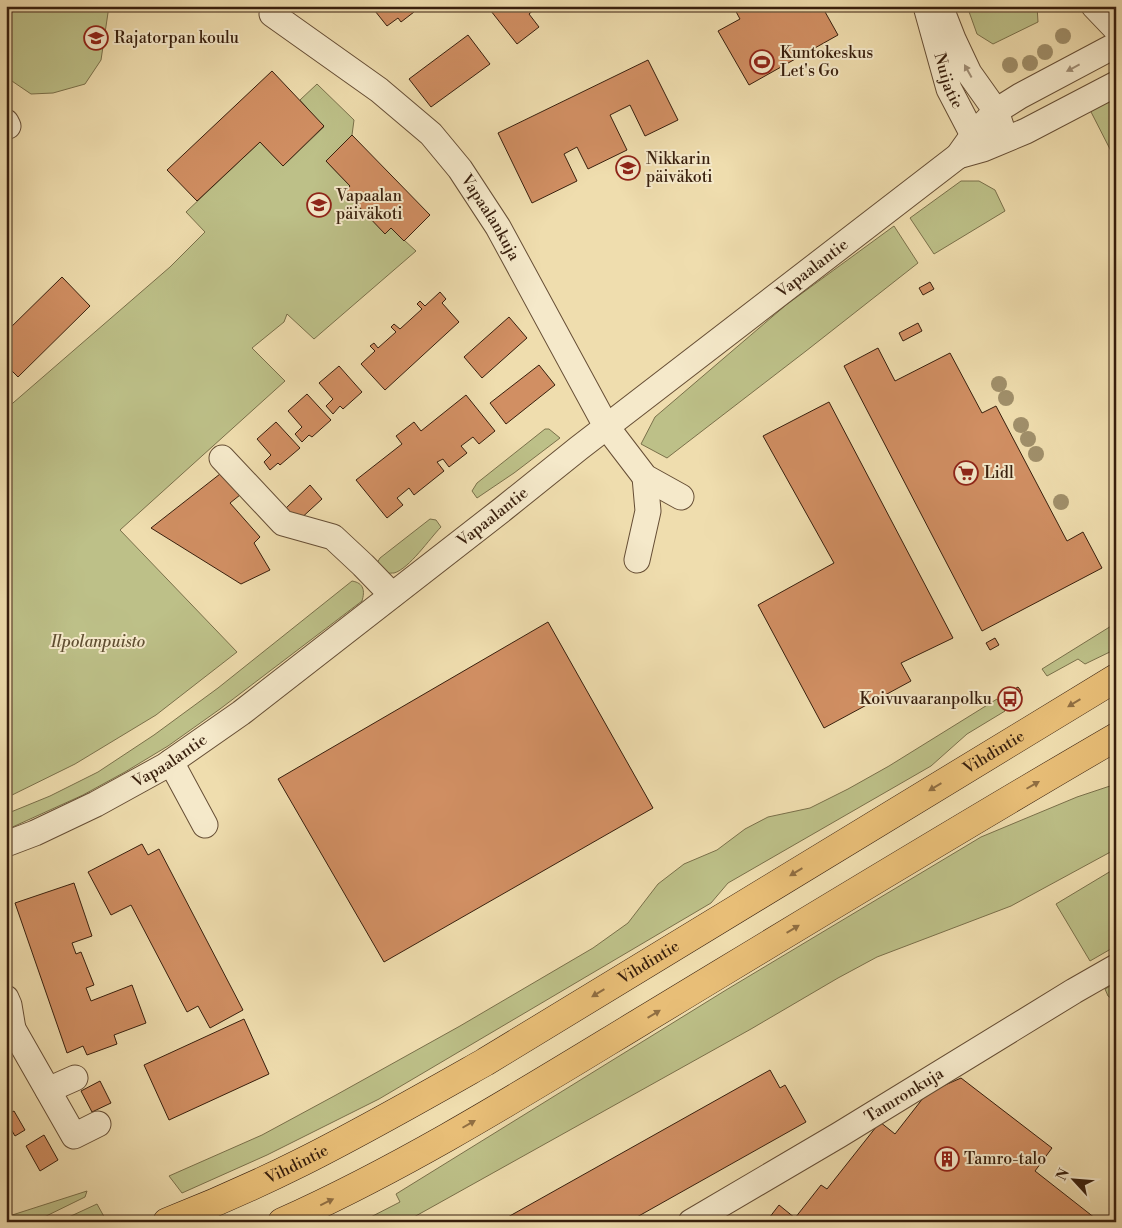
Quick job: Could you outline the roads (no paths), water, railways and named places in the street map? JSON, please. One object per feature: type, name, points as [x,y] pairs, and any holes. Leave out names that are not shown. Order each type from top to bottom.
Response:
[{"type":"main road","name":"Vihdintie","points":[[167,1222],[205,1207],[302,1162],[401,1110],[477,1067],[1116,678]]},
{"type":"main road","points":[[282,1222],[328,1202],[513,1099],[990,810],[1116,737]]},
{"type":"street","name":"Nuijatie","points":[[927,6],[949,89],[978,142]]},
{"type":"street","name":"Nuijatie","points":[[940,6],[969,72],[996,111],[1006,140]]},
{"type":"street","points":[[1094,6],[1116,29]]},
{"type":"street","name":"Vapaalankuja","points":[[272,14],[379,90],[431,134],[460,169],[498,227],[606,426],[645,477]]},
{"type":"street","points":[[978,142],[996,111],[1020,96],[1116,45]]},
{"type":"street","name":"Vapaalantie","points":[[6,844],[35,833],[96,804],[171,762],[241,713],[606,426],[978,142],[1006,140],[1116,84]]},
{"type":"street","points":[[222,458],[283,522],[333,537],[392,595]]},
{"type":"street","points":[[645,477],[682,497]]},
{"type":"street","points":[[638,560],[648,511],[645,477]]},
{"type":"street","points":[[171,762],[205,825]]},
{"type":"street","name":"Tamronkuja","points":[[690,1222],[839,1135],[1116,966]]},
{"type":"street","points":[[6,998],[9,1005],[10,1032],[48,1090],[74,1136],[98,1124]]},
{"type":"street","points":[[48,1090],[75,1078]]},
{"type":"place","name":"Rajatorpan koulu","points":[[96,38]]},
{"type":"place","name":"Kuntokeskus Let's Go","points":[[762,62]]},
{"type":"place","name":"Nikkarin päiväkoti","points":[[628,168]]},
{"type":"place","name":"Vapaalan päiväkoti","points":[[319,205]]},
{"type":"place","name":"Lidl","points":[[966,473]]},
{"type":"place","name":"Koivuvaaranpolku","points":[[1010,699]]},
{"type":"place","name":"Tamro-talo","points":[[947,1159]]},
{"type":"park label","name":"Ilpolanpuisto","points":[[98,642]]}]
